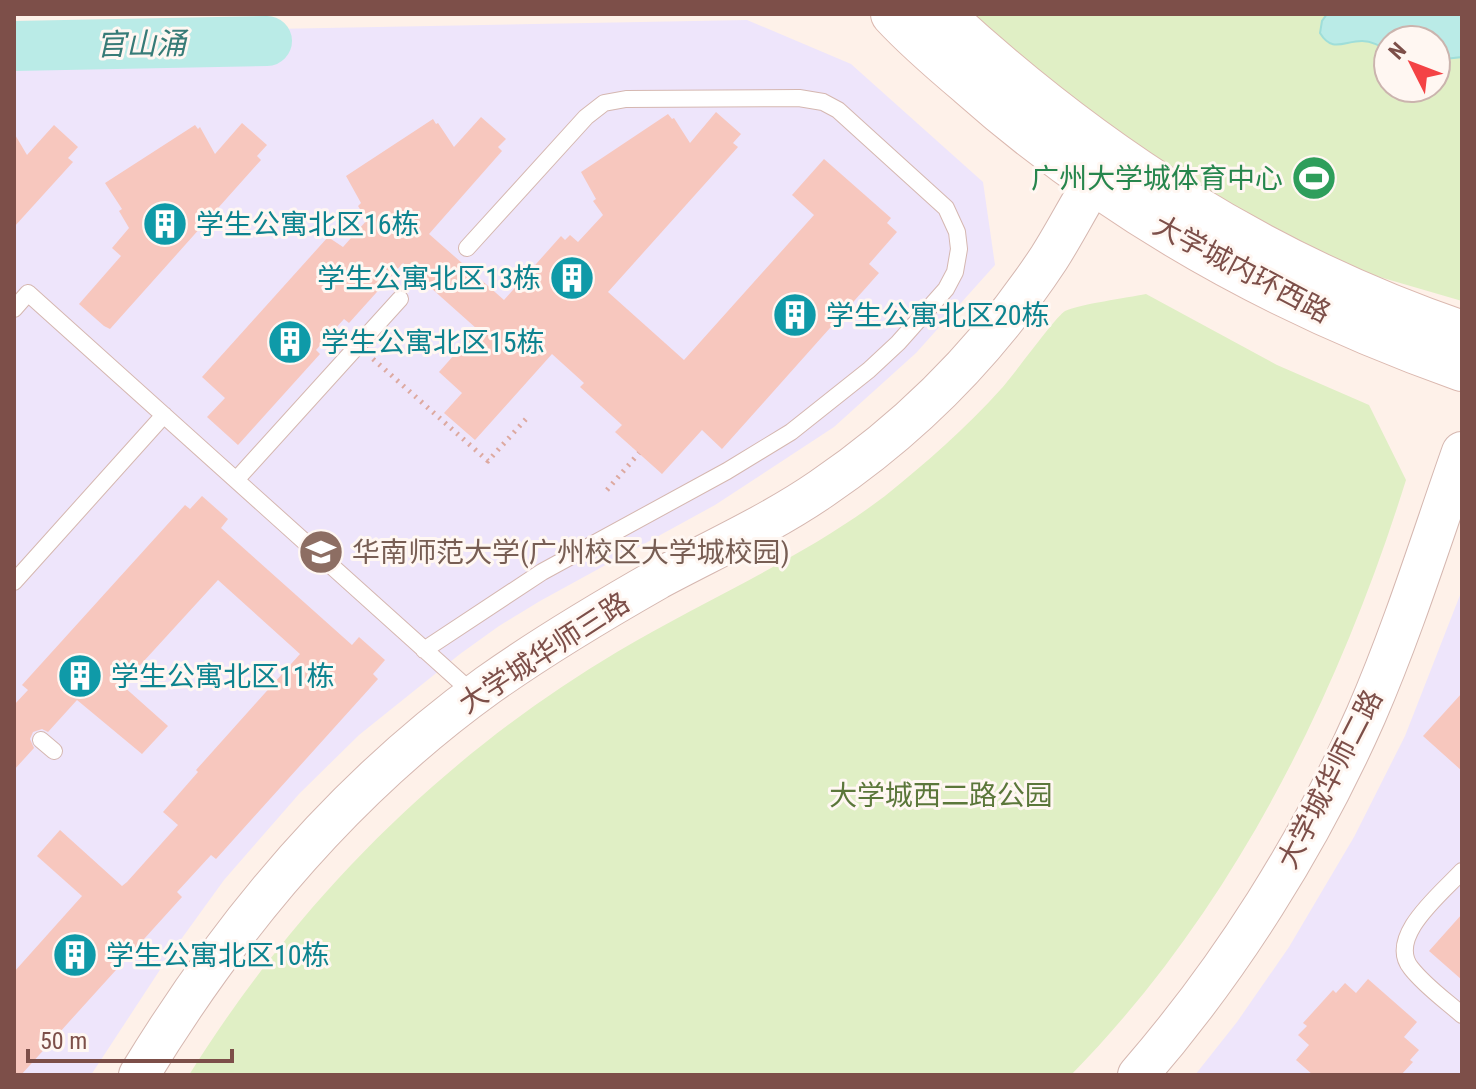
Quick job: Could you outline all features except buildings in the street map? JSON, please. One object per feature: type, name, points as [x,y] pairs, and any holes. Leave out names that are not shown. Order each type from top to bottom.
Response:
[{"type":"main road","name":"大学城内环西路","points":[[893,14],[991,104],[1093,183],[1180,239],[1297,302],[1359,330],[1462,369]]},
{"type":"main road","name":"大学城内环西路","points":[[941,14],[1061,118],[1176,198],[1312,272],[1372,299],[1462,333]]},
{"type":"street","name":"大学城华师三路","points":[[139,1075],[208,968],[332,821],[382,772],[475,695],[595,615],[808,497],[881,444],[934,397],[996,329],[1049,258],[1093,183]]},
{"type":"street","name":"大学城华师二路","points":[[1138,1075],[1228,958],[1315,816],[1364,718],[1395,644],[1462,452]]},
{"type":"lane","points":[[424,650],[554,565],[741,463],[804,423],[869,370],[925,314],[952,278],[959,249],[954,225],[940,201],[838,110],[823,102],[799,98],[626,99],[604,103],[586,117],[467,248]]},
{"type":"lane","points":[[14,309],[28,293],[475,695]]},
{"type":"lane","points":[[236,480],[400,299]]},
{"type":"lane","points":[[15,580],[164,415]]},
{"type":"lane","points":[[41,740],[54,751]]},
{"type":"lane","points":[[1462,871],[1412,926],[1404,948],[1409,966],[1462,1015]]},
{"type":"path","points":[[358,345],[488,461],[526,419]]},
{"type":"path","points":[[607,490],[639,453]]},
{"type":"shaded area","name":"华南师范大学(广州校区大学城校园)","points":[[747,20],[851,64],[983,182],[995,265],[916,353],[834,427],[715,505],[499,626],[359,735],[299,794],[224,880],[169,956],[91,1075],[14,1075],[14,58],[272,53],[272,29]]},
{"type":"shaded area","points":[[1462,590],[1462,1075],[1195,1075],[1237,1022],[1289,947],[1354,837],[1405,736]]},
{"type":"green space","name":"广州大学城体育中心","points":[[955,14],[1462,14],[1462,301],[1328,262],[1231,219]]},
{"type":"green space","name":"大学城西二路公园","points":[[1146,294],[1277,365],[1369,405],[1406,480],[1348,641],[1313,720],[1273,797],[1230,872],[1182,943],[1129,1011],[1071,1075],[189,1075],[231,1011],[326,892],[433,786],[491,738],[617,652],[821,540],[885,496],[988,403],[1065,311]]},
{"type":"water","points":[[1327,14],[1462,14],[1462,57],[1452,58],[1452,24],[1372,24],[1372,43],[1334,44],[1320,33]]},
{"type":"waterway","name":"官山涌","points":[[14,46],[267,41]]},
{"type":"place","name":"广州大学城体育中心","points":[[1314,178]]},
{"type":"place","name":"学生公寓北区16栋","points":[[165,224]]},
{"type":"place","name":"学生公寓北区13栋","points":[[572,278]]},
{"type":"place","name":"学生公寓北区20栋","points":[[795,315]]},
{"type":"place","name":"学生公寓北区15栋","points":[[290,342]]},
{"type":"place","name":"华南师范大学(广州校区大学城校园)","points":[[321,552]]},
{"type":"place","name":"学生公寓北区11栋","points":[[80,676]]},
{"type":"place","name":"学生公寓北区10栋","points":[[75,955]]}]
